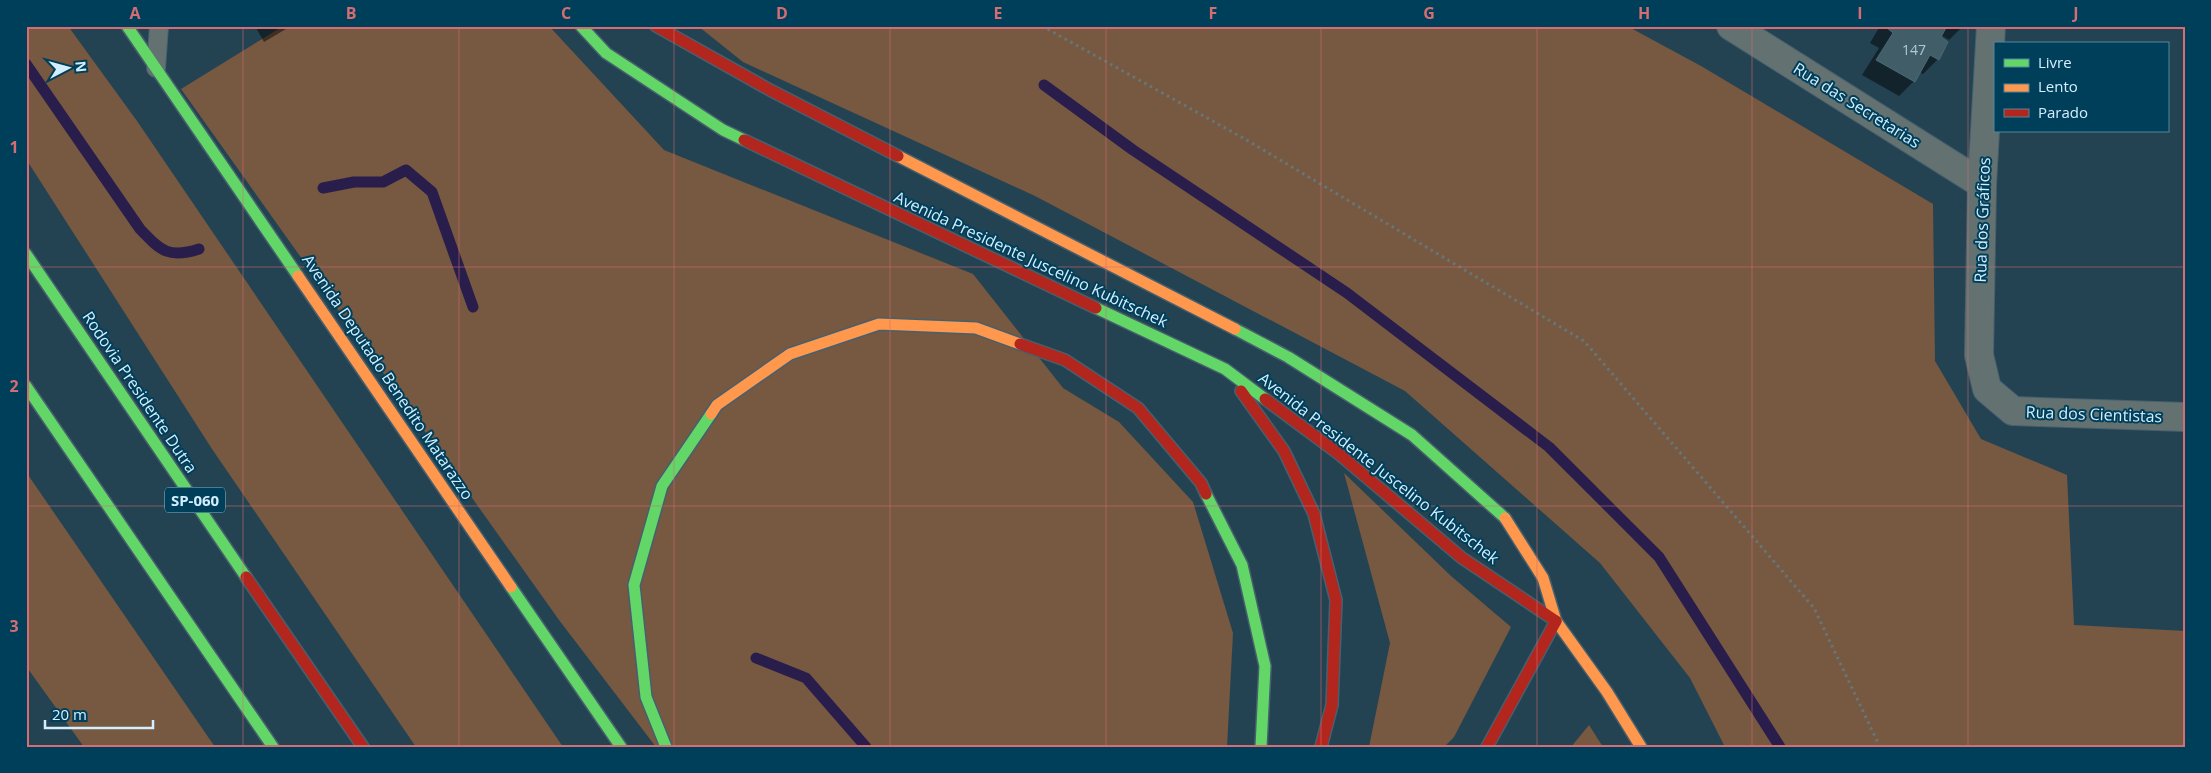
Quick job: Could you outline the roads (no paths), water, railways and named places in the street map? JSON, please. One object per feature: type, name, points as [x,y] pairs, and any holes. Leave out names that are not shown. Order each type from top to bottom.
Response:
[{"type":"main road","name":"Avenida Deputado Benedito Matarazzo","points":[[127,26],[621,747]]},
{"type":"main road","name":"Avenida Presidente Juscelino Kubitschek","points":[[582,26],[606,53],[723,130],[1225,369],[1339,454],[1462,558],[1556,621]]},
{"type":"main road","name":"Avenida Presidente Juscelino Kubitschek","points":[[656,26],[770,90],[1288,357],[1412,435],[1503,515],[1543,578],[1556,621]]},
{"type":"main road","name":"Rodovia Presidente Dutra","points":[[26,254],[363,747]]},
{"type":"main road","points":[[666,747],[646,697],[634,585],[662,486],[717,404],[790,354],[879,324],[976,328],[1066,360],[1138,408],[1201,483],[1242,565],[1265,666],[1262,747]]},
{"type":"main road","points":[[1225,369],[1284,451],[1314,514],[1336,600],[1332,705],[1321,747]]},
{"type":"main road","points":[[26,386],[273,747]]},
{"type":"main road","points":[[1487,747],[1556,621],[1607,692],[1641,747]]},
{"type":"street","name":"Rua das Secretarias","points":[[1731,26],[1982,184]]},
{"type":"street","name":"Rua dos Gráficos","points":[[1979,355],[1982,184],[1992,26]]},
{"type":"street","name":"Rua dos Cientistas","points":[[1979,355],[1987,389],[2013,411],[2185,417]]},
{"type":"lane","points":[[156,68],[159,26]]},
{"type":"waterway","points":[[26,64],[140,229],[154,243],[166,251],[180,253],[199,249]]},
{"type":"waterway","points":[[1044,85],[1133,150],[1347,293],[1549,447],[1659,557],[1780,747]]},
{"type":"waterway","points":[[323,188],[354,182],[383,182],[406,170],[432,192],[473,307]]},
{"type":"waterway","points":[[756,658],[806,678],[866,747]]}]
